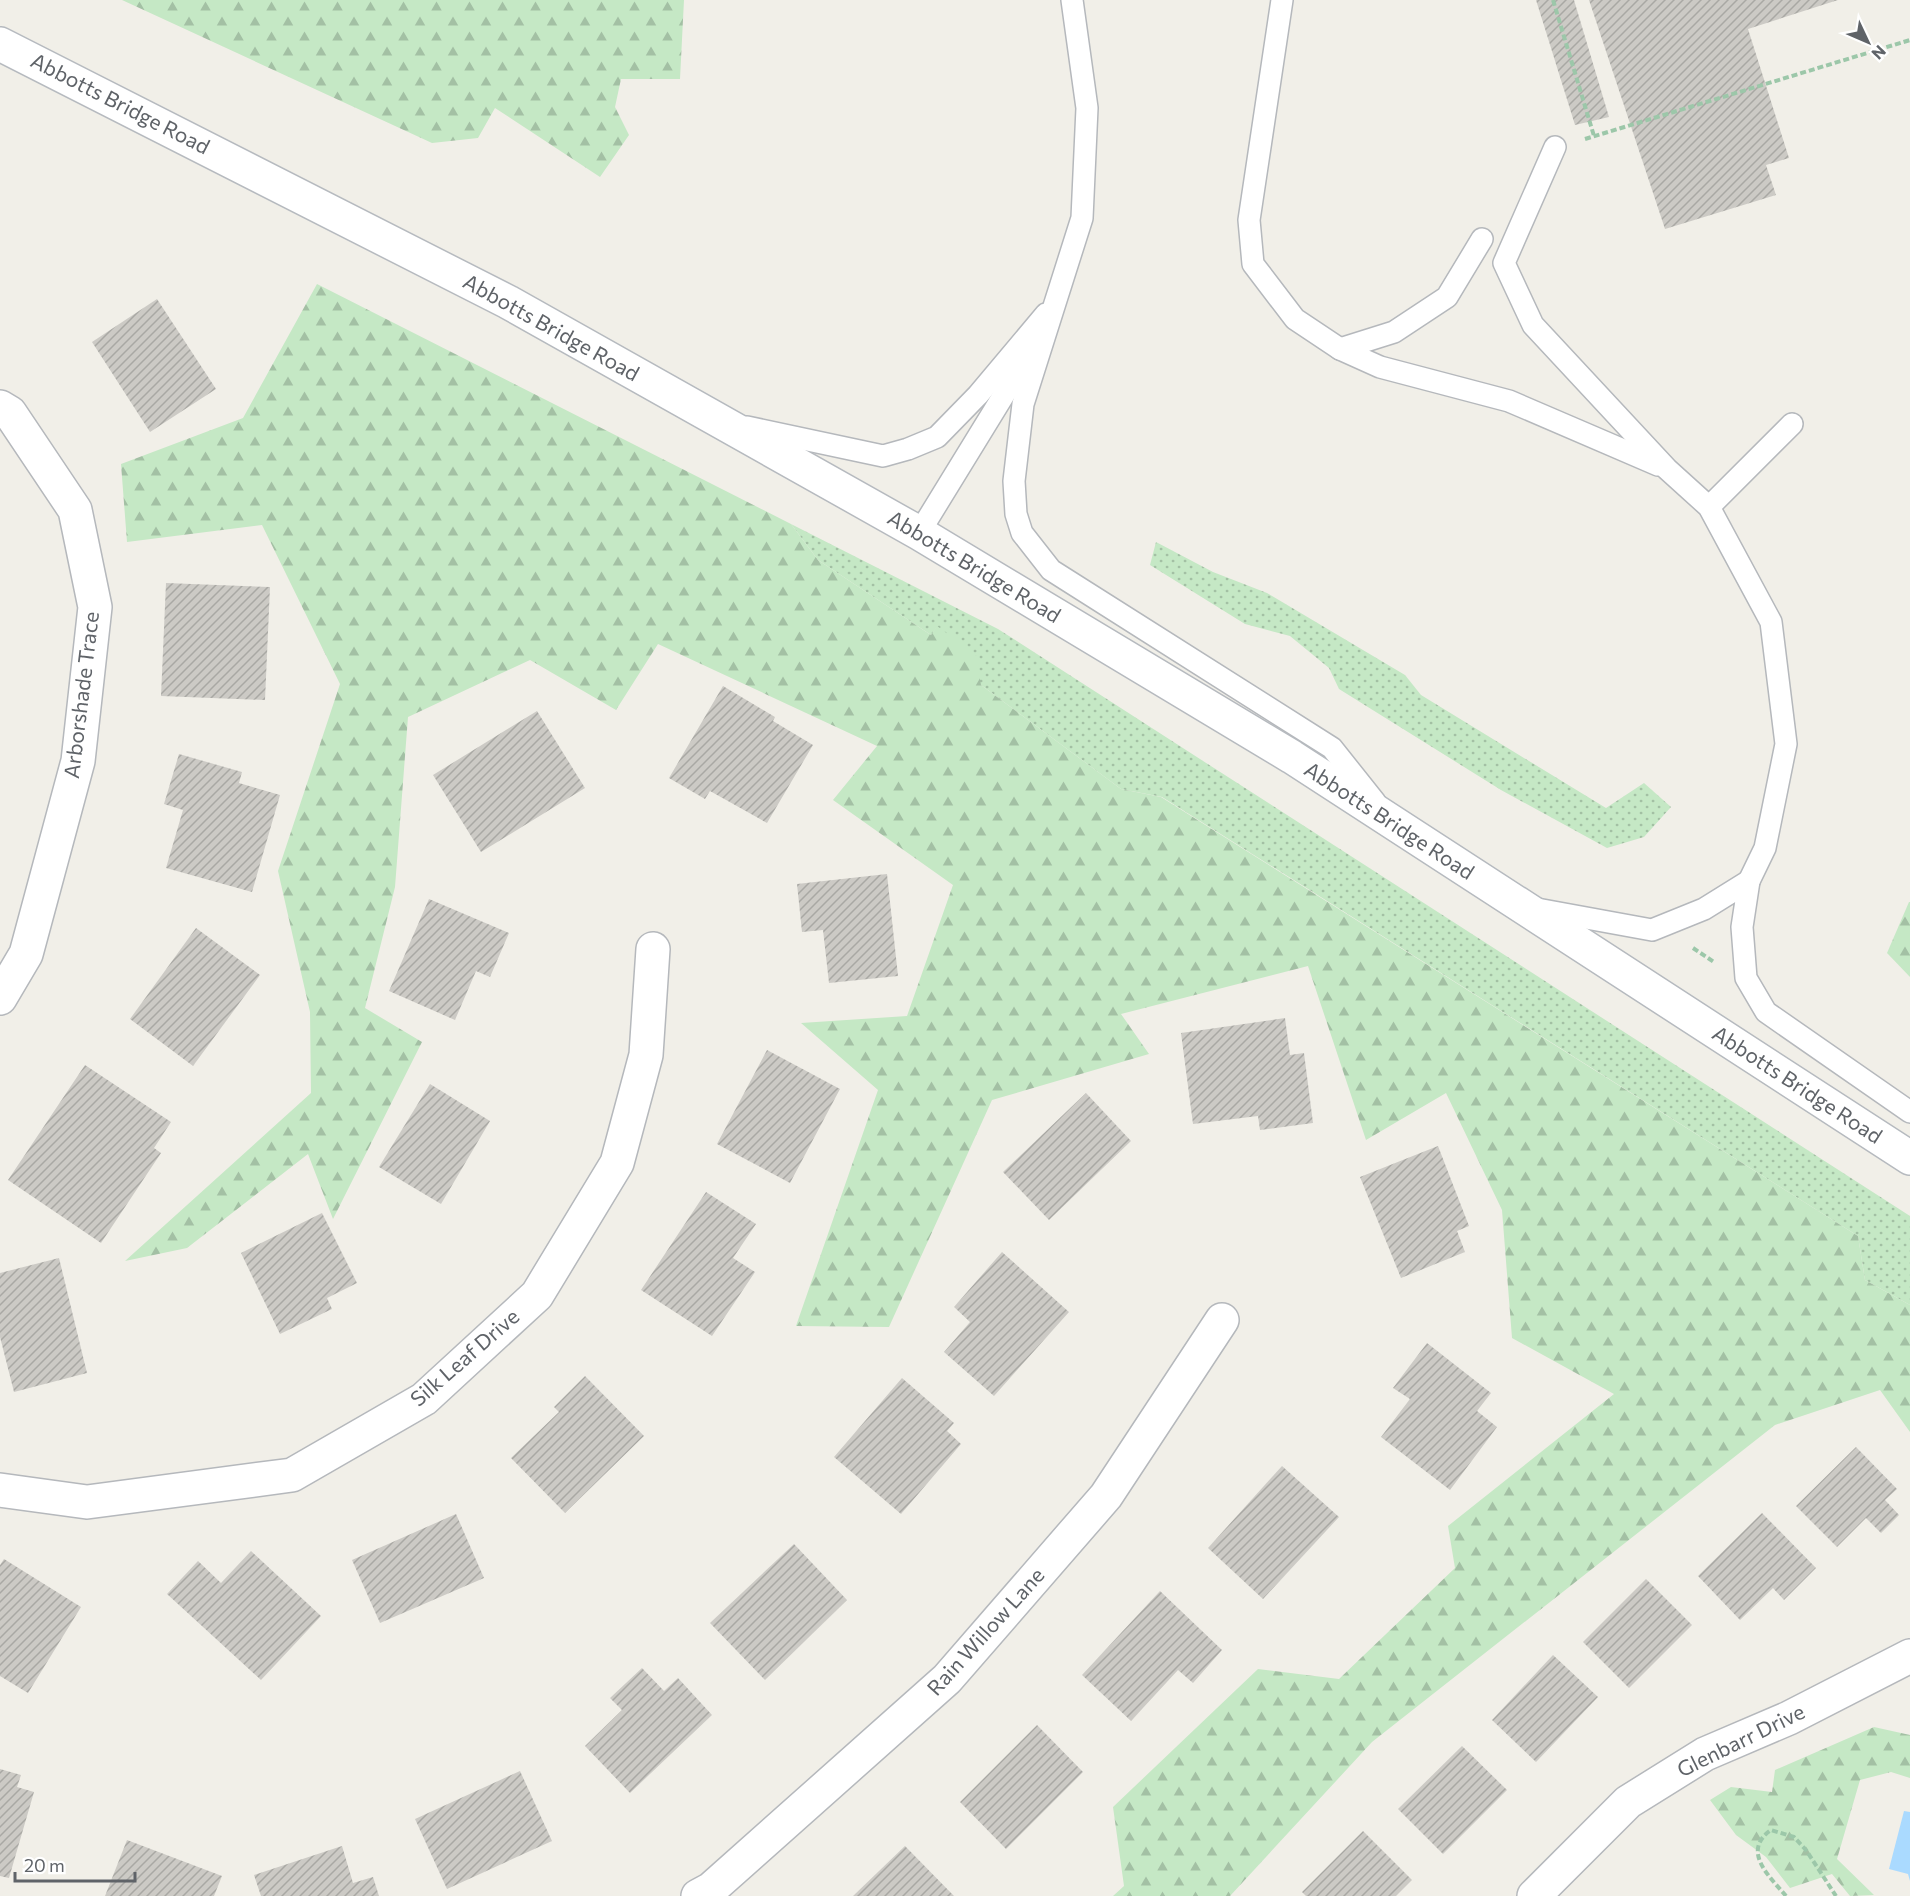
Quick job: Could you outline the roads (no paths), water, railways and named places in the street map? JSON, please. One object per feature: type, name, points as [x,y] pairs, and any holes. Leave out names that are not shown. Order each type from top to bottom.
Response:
[{"type":"street","name":"Abbotts Bridge Road","points":[[0,44],[508,302],[919,533],[1292,758],[1910,1158]]},
{"type":"street","name":"Arborshade Trace","points":[[0,407],[10,413],[75,510],[95,607],[78,761],[26,954],[0,998]]},
{"type":"street","name":"Silk Leaf Drive","points":[[0,1490],[87,1502],[291,1475],[424,1399],[537,1294],[617,1163],[646,1055],[653,949]]},
{"type":"street","name":"Rain Willow Lane","points":[[698,1896],[720,1881],[947,1679],[1106,1496],[1222,1320]]},
{"type":"street","name":"Glenbarr Drive","points":[[1534,1896],[1628,1802],[1705,1754],[1789,1718],[1910,1656]]},
{"type":"lane","points":[[1072,0],[1087,108],[1082,218],[1052,306],[1023,404],[1014,481],[1016,514],[1022,533],[1051,570],[1332,748],[1390,822]]},
{"type":"lane","points":[[1282,0],[1249,220],[1253,264],[1295,320],[1340,349],[1380,367],[1509,400],[1667,469]]},
{"type":"lane","points":[[1555,147],[1504,263],[1533,325],[1667,469],[1709,507],[1771,622],[1786,744],[1765,848],[1749,881],[1742,927],[1746,978],[1766,1012],[1910,1112]]},
{"type":"lane","points":[[1340,349],[1394,332],[1447,297],[1482,239]]},
{"type":"lane","points":[[718,421],[883,456],[908,449],[937,437],[978,395],[1052,306]]},
{"type":"lane","points":[[919,533],[1005,393],[1052,306]]},
{"type":"lane","points":[[1709,507],[1792,424]]},
{"type":"lane","points":[[1522,907],[1653,930],[1704,909],[1749,881]]},
{"type":"water","points":[[1904,1811],[1910,1812],[1910,1881],[1908,1874],[1889,1869]]}]
